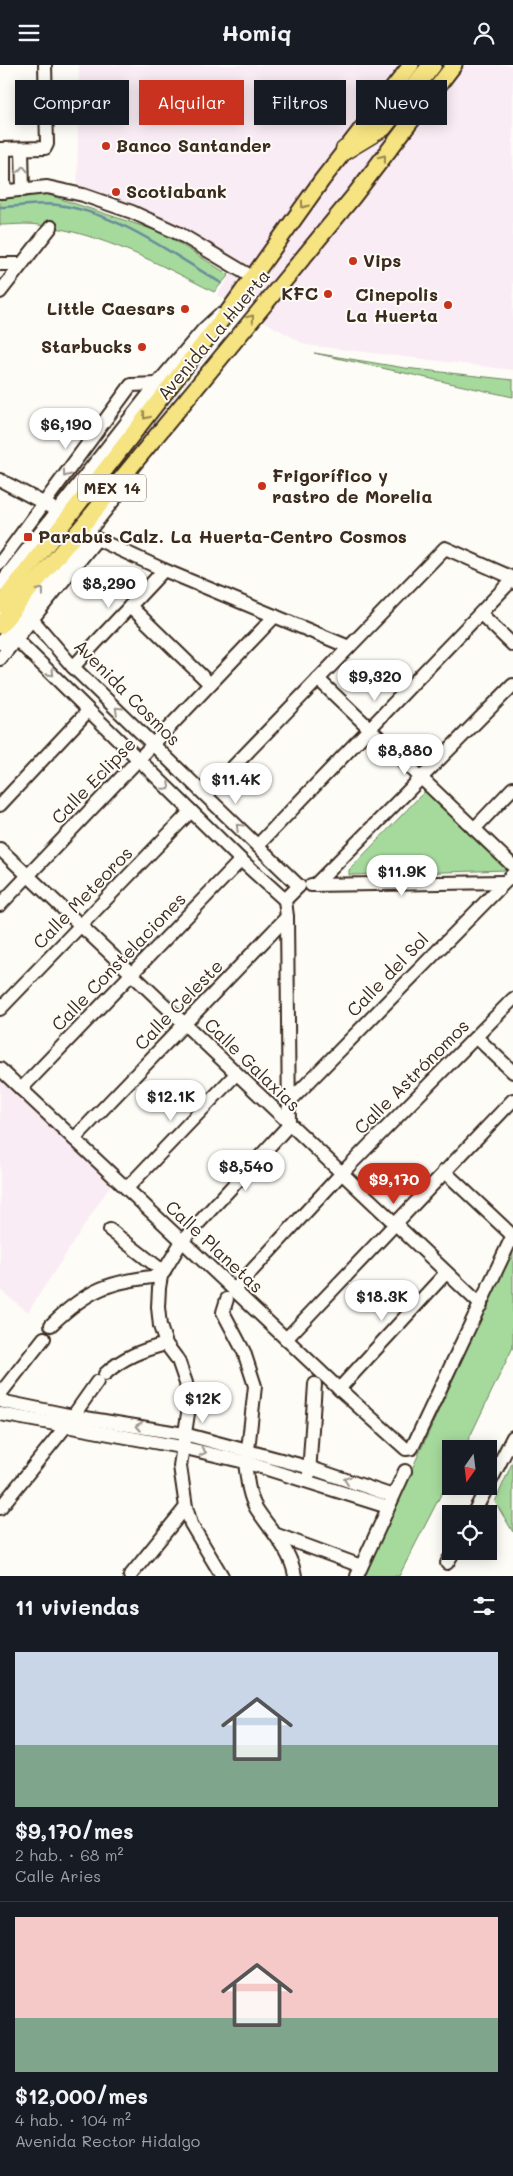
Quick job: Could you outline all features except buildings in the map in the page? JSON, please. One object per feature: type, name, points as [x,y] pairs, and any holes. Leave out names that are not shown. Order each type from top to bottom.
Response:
[{"type":"highway","points":[[345,150],[383,127],[432,65]]},
{"type":"main road","name":"Avenida La Huerta","points":[[6,625],[12,601],[25,574],[230,309],[345,150],[411,65]]},
{"type":"main road","name":"Avenida La Huerta","points":[[25,574],[220,356],[353,197],[454,65]]},
{"type":"street","points":[[45,65],[47,144],[42,149],[2,149],[2,192],[48,187],[83,195],[132,212],[180,234],[252,277]]},
{"type":"street","points":[[22,149],[23,190]]},
{"type":"street","points":[[0,292],[51,227]]},
{"type":"street","points":[[0,264],[21,264]]},
{"type":"street","points":[[157,384],[131,385],[0,562],[25,574],[56,511],[157,384],[210,323],[230,309]]},
{"type":"street","points":[[0,659],[12,601],[208,381],[220,356]]},
{"type":"street","points":[[0,480],[56,511]]},
{"type":"street","points":[[12,601],[97,539],[164,570],[349,647]]},
{"type":"street","points":[[206,795],[445,548],[513,578],[481,615],[368,728],[258,845]]},
{"type":"street","points":[[73,667],[164,570]]},
{"type":"street","name":"Avenida Cosmos","points":[[12,601],[73,667],[299,886]]},
{"type":"street","points":[[130,606],[210,684]]},
{"type":"street","points":[[481,615],[513,645]]},
{"type":"street","name":"Calle Eclipse","points":[[0,905],[275,617]]},
{"type":"street","points":[[0,643],[6,625]]},
{"type":"street","points":[[6,625],[88,711],[190,811],[285,900],[287,917],[289,1125],[182,1241],[163,1274],[158,1307],[160,1326],[166,1343],[178,1359],[186,1383],[189,1407],[181,1447],[180,1466],[186,1507],[191,1524],[222,1576]]},
{"type":"street","points":[[318,679],[513,867]]},
{"type":"street","points":[[315,885],[513,685]]},
{"type":"street","points":[[0,805],[88,711]]},
{"type":"street","points":[[474,829],[513,788]]},
{"type":"street","name":"Calle Meteoros","points":[[0,1009],[190,811]]},
{"type":"street","name":"Calle Galaxias","points":[[0,849],[445,1274],[481,1305]]},
{"type":"street","name":"Calle Constelaciones","points":[[21,1089],[242,860]]},
{"type":"street","points":[[285,900],[299,886],[508,878]]},
{"type":"street","name":"Calle del Sol","points":[[289,1102],[508,878]]},
{"type":"street","name":"Calle Celeste","points":[[74,1139],[287,917]]},
{"type":"street","name":"Calle Astrónomos","points":[[230,1295],[341,1174],[513,999]]},
{"type":"street","points":[[476,1037],[513,1072]]},
{"type":"street","name":"Calle Planetas","points":[[0,1069],[182,1241],[230,1295],[286,1339],[406,1449],[412,1448],[481,1305]]},
{"type":"street","points":[[127,1189],[236,1074]]},
{"type":"street","points":[[286,1339],[513,1100]]},
{"type":"street","points":[[444,1171],[513,1236],[481,1305]]},
{"type":"street","points":[[110,1230],[163,1274]]},
{"type":"street","points":[[50,1325],[71,1305],[94,1290],[163,1274]]},
{"type":"street","points":[[339,1389],[445,1274]]},
{"type":"street","points":[[230,1295],[223,1312],[244,1352],[255,1386],[247,1456],[248,1487],[255,1506],[276,1535],[294,1569],[295,1576]]},
{"type":"street","points":[[0,1394],[44,1338]]},
{"type":"street","points":[[0,1509],[101,1378],[117,1363],[134,1354],[166,1343]]},
{"type":"street","points":[[307,1481],[311,1468],[315,1384]]},
{"type":"street","points":[[0,1401],[69,1421],[181,1447],[247,1456],[311,1468],[390,1501]]},
{"type":"street","points":[[0,1414],[184,1434],[247,1456],[307,1481],[390,1501]]},
{"type":"street","points":[[498,1466],[512,1440]]},
{"type":"street","points":[[276,1535],[359,1571],[405,1471]]},
{"type":"street","points":[[130,1576],[186,1507]]},
{"type":"shaded area","points":[[79,65],[513,65],[513,370],[306,345],[217,295],[232,273],[171,237],[117,212],[77,199],[78,125],[129,125],[129,80],[79,80]]},
{"type":"shaded area","points":[[0,1075],[112,1183],[28,1312],[0,1290]]},
{"type":"green space","points":[[43,193],[163,233],[229,275],[214,292],[151,260],[85,235],[39,225],[0,225],[0,198]]},
{"type":"green space","points":[[314,353],[405,368],[513,380],[513,397]]},
{"type":"green space","points":[[425,791],[508,870],[349,875],[349,870]]},
{"type":"green space","points":[[513,1248],[513,1347],[468,1440],[442,1440],[442,1492],[399,1576],[363,1576]]},
{"type":"green space","points":[[513,1461],[513,1532],[495,1502]]},
{"type":"waterway","points":[[0,207],[51,204],[80,209],[102,216],[163,247],[221,283]]},
{"type":"place","name":"Banco Santander","points":[[106,146]]},
{"type":"place","name":"Scotiabank","points":[[116,192]]},
{"type":"place","name":"Vips","points":[[353,261]]},
{"type":"place","name":"KFC","points":[[328,294]]},
{"type":"place","name":"Cinepolis La Huerta","points":[[448,305]]},
{"type":"place","name":"Little Caesars","points":[[185,309]]},
{"type":"place","name":"Starbucks","points":[[142,347]]},
{"type":"place","name":"Frigorífico y rastro de Morelia","points":[[262,486]]},
{"type":"place","name":"Parabus Calz. La Huerta-Centro Cosmos","points":[[28,537]]}]
